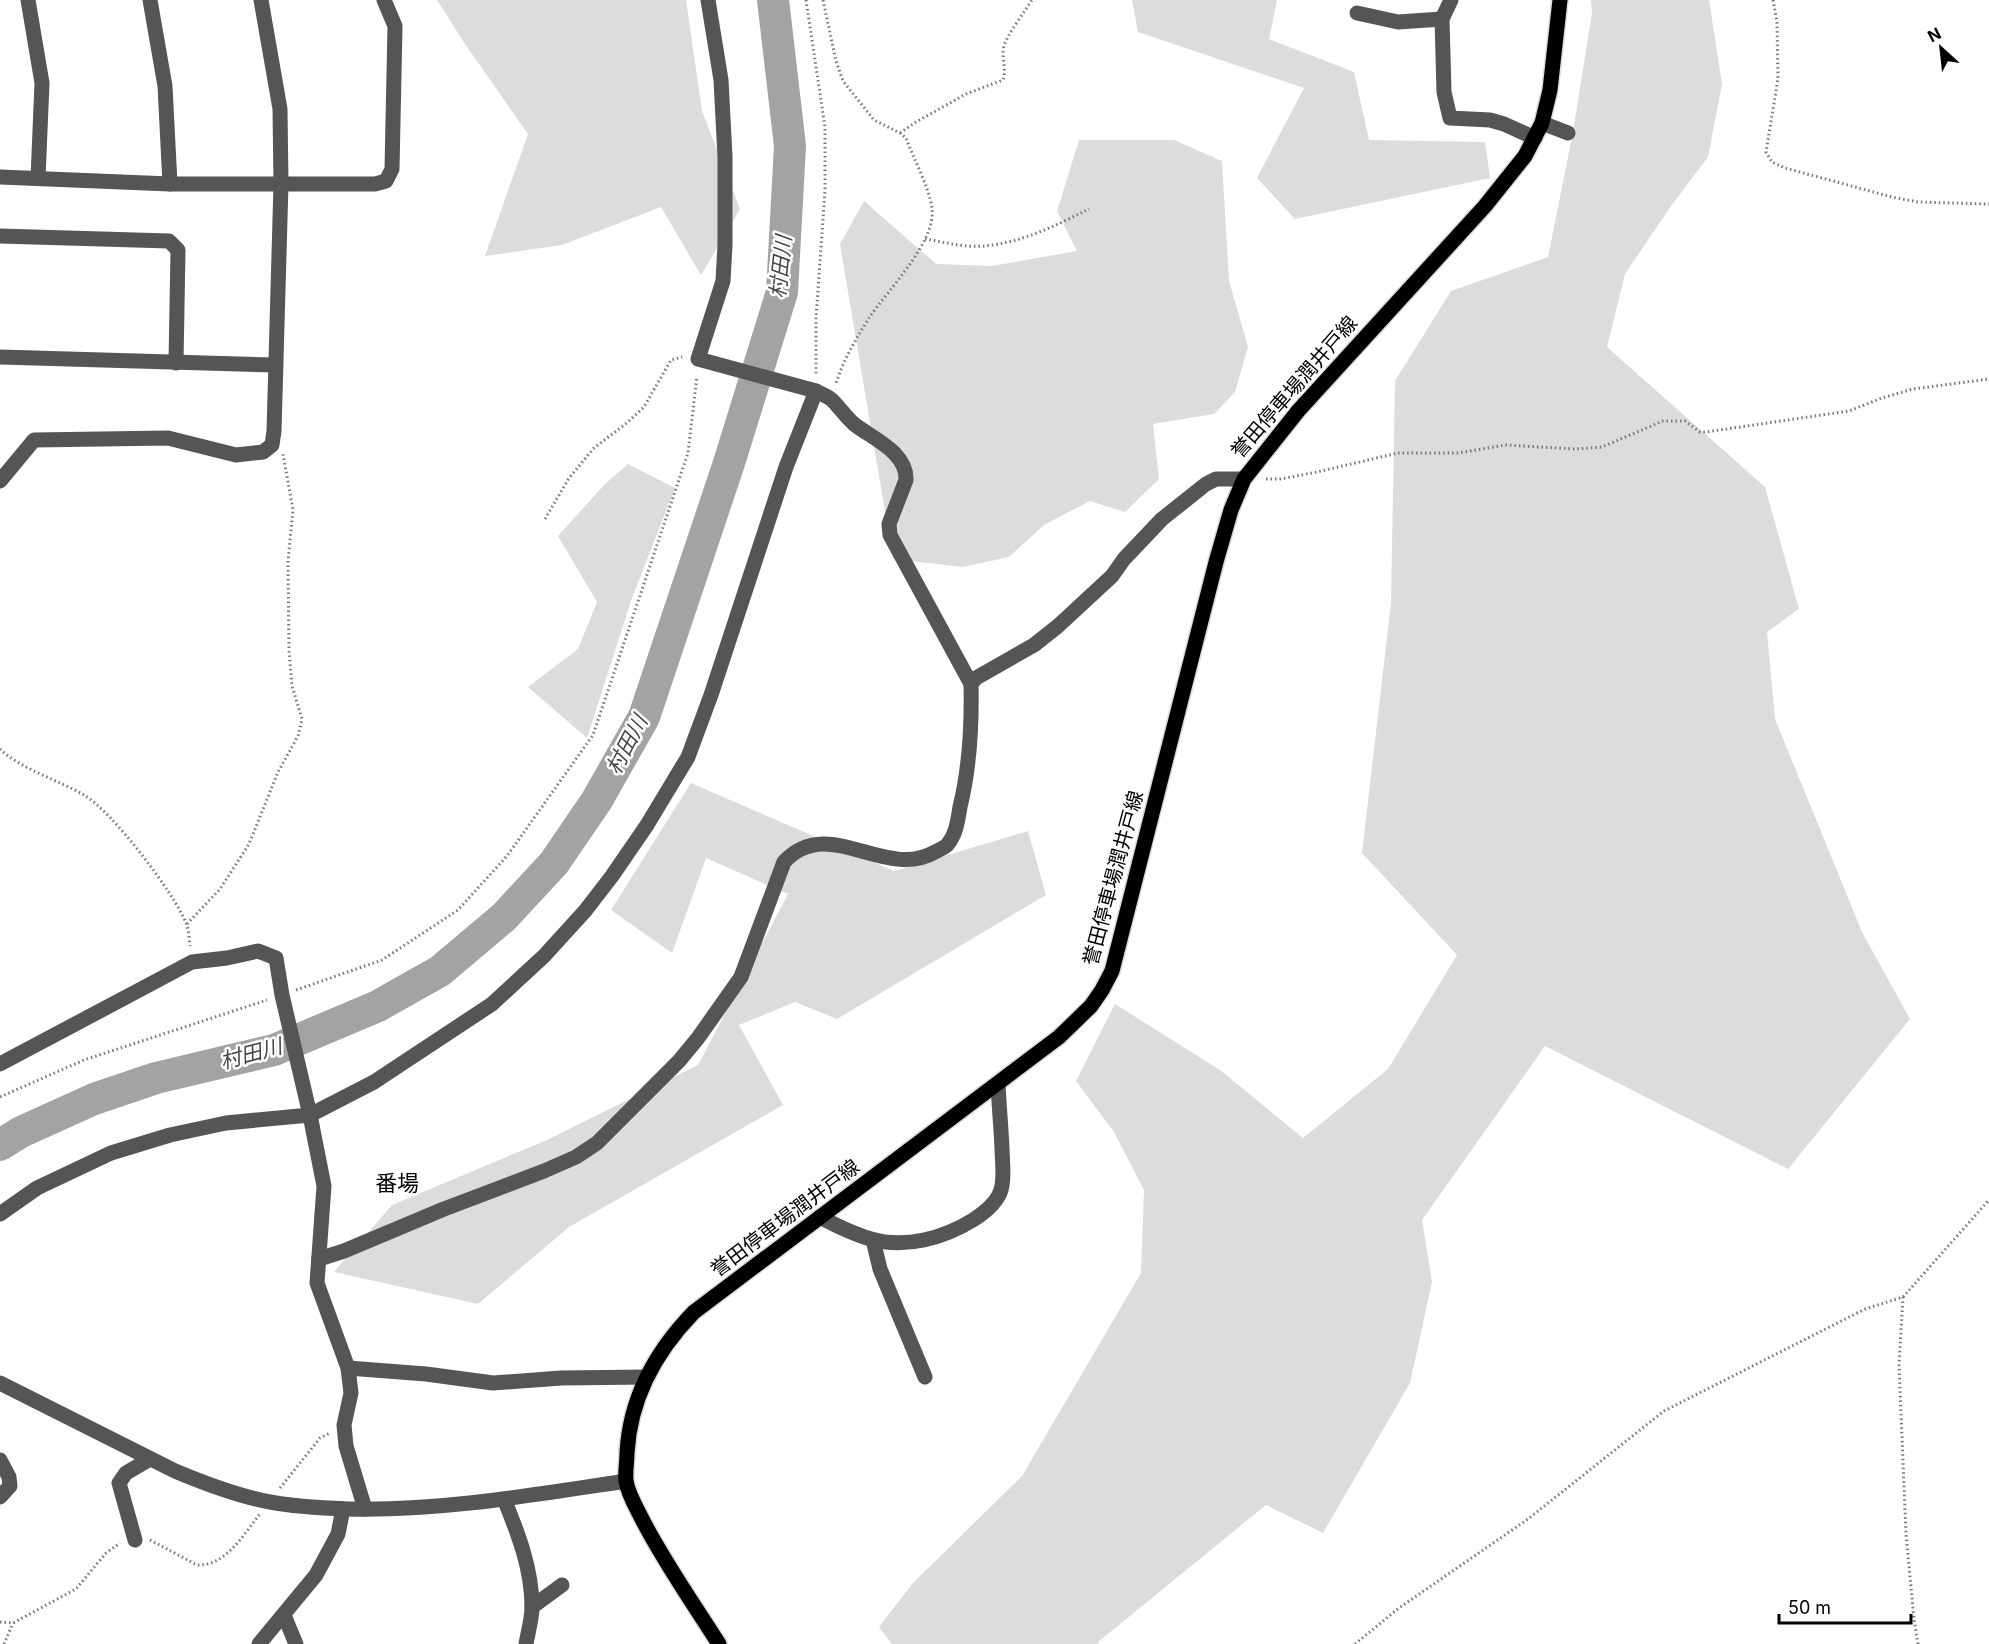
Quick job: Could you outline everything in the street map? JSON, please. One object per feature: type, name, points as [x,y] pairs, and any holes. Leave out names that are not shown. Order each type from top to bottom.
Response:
[{"type":"main road","name":"誉田停車場潤井戸線","points":[[719,1644],[651,1538],[632,1500],[626,1481],[628,1435],[632,1415],[646,1377],[678,1329],[694,1312],[998,1084],[1059,1037],[1092,1006],[1112,971],[1216,562],[1231,510],[1244,479],[1311,396],[1485,206],[1525,156],[1542,123],[1550,90],[1560,0]]},
{"type":"street","points":[[28,0],[42,83],[38,178]]},
{"type":"street","points":[[150,0],[165,86],[170,184]]},
{"type":"street","points":[[0,481],[34,440],[168,438],[236,455],[263,452],[272,445],[281,184],[280,109],[261,0]]},
{"type":"street","points":[[0,177],[170,184],[375,184],[386,181],[392,169],[395,26],[384,0]]},
{"type":"street","points":[[319,1259],[544,1171],[576,1157],[597,1143],[679,1061],[741,977],[784,862],[792,853],[812,844],[822,843],[906,860],[930,855],[946,846],[955,830],[967,775],[972,728],[971,684],[890,535],[889,524],[906,480],[906,473],[898,457],[853,423],[830,399],[816,390],[699,358],[723,281],[725,246],[726,157],[721,80],[708,0]]},
{"type":"street","points":[[1451,0],[1442,19],[1444,92],[1450,118],[1490,120],[1535,138]]},
{"type":"street","points":[[1357,13],[1398,21],[1442,19]]},
{"type":"street","points":[[1542,123],[1568,133]]},
{"type":"street","points":[[0,236],[169,241],[178,250],[176,363]]},
{"type":"street","points":[[0,357],[275,365]]},
{"type":"street","points":[[0,1214],[37,1188],[111,1153],[170,1135],[226,1123],[310,1115],[374,1082],[492,1004],[551,948],[585,911],[618,867],[647,825],[688,757],[711,695],[786,466],[816,390]]},
{"type":"street","points":[[971,684],[976,678],[1034,645],[1058,626],[1112,576],[1124,559],[1162,519],[1206,484],[1216,479],[1244,479]]},
{"type":"street","points":[[0,1064],[147,988],[192,962],[228,958],[258,951],[276,958],[324,1186],[318,1283],[348,1368],[351,1393],[344,1425],[346,1446],[365,1509]]},
{"type":"street","points":[[820,1217],[850,1232],[873,1240],[894,1243],[935,1238],[957,1229],[983,1213],[992,1205],[1001,1191],[1003,1169],[998,1084]]},
{"type":"street","points":[[873,1240],[880,1269],[925,1377]]},
{"type":"street","points":[[348,1368],[426,1374],[494,1383],[561,1378],[646,1377]]},
{"type":"street","points":[[0,1383],[202,1483],[269,1502],[302,1507],[343,1509],[417,1508],[504,1499],[626,1481]]},
{"type":"street","points":[[135,1540],[119,1483],[126,1473],[150,1459]]},
{"type":"street","points":[[0,1460],[9,1477],[10,1486],[0,1497]]},
{"type":"street","points":[[504,1499],[523,1547],[532,1607],[526,1644]]},
{"type":"street","points":[[258,1644],[316,1575],[338,1534],[343,1509]]},
{"type":"street","points":[[532,1607],[562,1585]]},
{"type":"street","points":[[284,1615],[296,1644]]},
{"type":"path","points":[[806,0],[825,127],[825,191],[816,318],[816,390]]},
{"type":"path","points":[[824,0],[836,61],[843,81],[874,120],[906,138],[932,208],[925,239],[910,265],[889,289],[869,318],[841,368],[830,399]]},
{"type":"path","points":[[900,133],[966,94],[1003,80],[1006,71],[1003,55],[1004,44],[1032,0]]},
{"type":"path","points":[[1773,0],[1777,22],[1778,79],[1766,152],[1772,162],[1785,168],[1892,197],[1918,202],[1989,204]]},
{"type":"path","points":[[925,239],[968,246],[986,245],[1046,230],[1089,209]]},
{"type":"path","points":[[0,1097],[84,1060],[382,960],[458,910],[507,856],[593,735],[688,453],[699,358],[681,356],[671,360],[644,407],[628,423],[594,448],[569,478],[545,519]]},
{"type":"path","points":[[1244,479],[1281,479],[1398,453],[1458,453],[1505,445],[1575,449],[1602,447],[1663,421],[1685,421],[1700,432],[1717,431],[1849,411],[1913,389],[1989,380]]},
{"type":"path","points":[[187,924],[220,889],[249,844],[278,772],[298,736],[302,718],[292,686],[288,642],[288,561],[293,510],[282,447],[274,431]]},
{"type":"path","points":[[0,749],[32,769],[87,796],[111,819],[164,884],[187,924],[192,962]]},
{"type":"path","points":[[1355,1644],[1400,1608],[1528,1519],[1664,1412],[1865,1309],[1903,1297],[1989,1200]]},
{"type":"path","points":[[1903,1297],[1899,1365],[1906,1534],[1918,1644]]},
{"type":"path","points":[[0,1622],[13,1623],[76,1589],[106,1552],[127,1541],[151,1541],[196,1565],[205,1566],[223,1557],[233,1548],[320,1438],[344,1425]]},
{"type":"path","points":[[4,1644],[13,1623]]},
{"type":"shaded area","points":[[437,0],[686,0],[702,111],[740,209],[701,275],[661,207],[562,245],[485,256],[528,134]]},
{"type":"shaded area","points":[[1132,0],[1277,0],[1269,39],[1354,72],[1369,140],[1485,142],[1490,178],[1295,219],[1257,178],[1304,88],[1138,32]]},
{"type":"shaded area","points":[[1591,0],[1709,0],[1722,84],[1708,157],[1671,206],[1625,274],[1607,347],[1765,487],[1799,609],[1767,632],[1775,719],[1862,932],[1910,1019],[1788,1169],[1545,1046],[1422,1220],[1432,1282],[1410,1383],[1323,1533],[1266,1505],[1098,1642],[1099,1644],[892,1644],[879,1627],[913,1583],[1022,1476],[1141,1273],[1144,1190],[1114,1132],[1076,1081],[1115,1004],[1220,1070],[1303,1138],[1388,1069],[1457,955],[1362,853],[1391,603],[1395,381],[1451,291],[1548,257],[1573,132],[1592,13]]},
{"type":"shaded area","points":[[1079,140],[1174,140],[1222,161],[1229,281],[1248,347],[1235,392],[1214,414],[1153,424],[1159,479],[1125,512],[1090,501],[1044,525],[1009,557],[963,567],[893,559],[840,244],[864,201],[936,264],[992,266],[1077,251],[1057,211]]},
{"type":"shaded area","points":[[628,464],[675,488],[632,598],[587,738],[528,687],[578,649],[597,602],[558,536],[605,484]]},
{"type":"shaded area","points":[[691,783],[894,871],[1028,831],[1046,895],[837,1019],[795,1002],[739,1025],[783,1105],[569,1227],[478,1304],[334,1272],[392,1205],[547,1140],[698,1065],[788,894],[706,858],[672,953],[611,910]]},
{"type":"waterway","name":"村田川","points":[[0,1145],[21,1132],[94,1099],[156,1078],[274,1050],[378,1006],[440,971],[504,917],[554,863],[597,800],[644,717],[729,463],[782,292],[790,146],[773,0]]},
{"type":"district","name":"番場","points":[[397,1183]]}]
